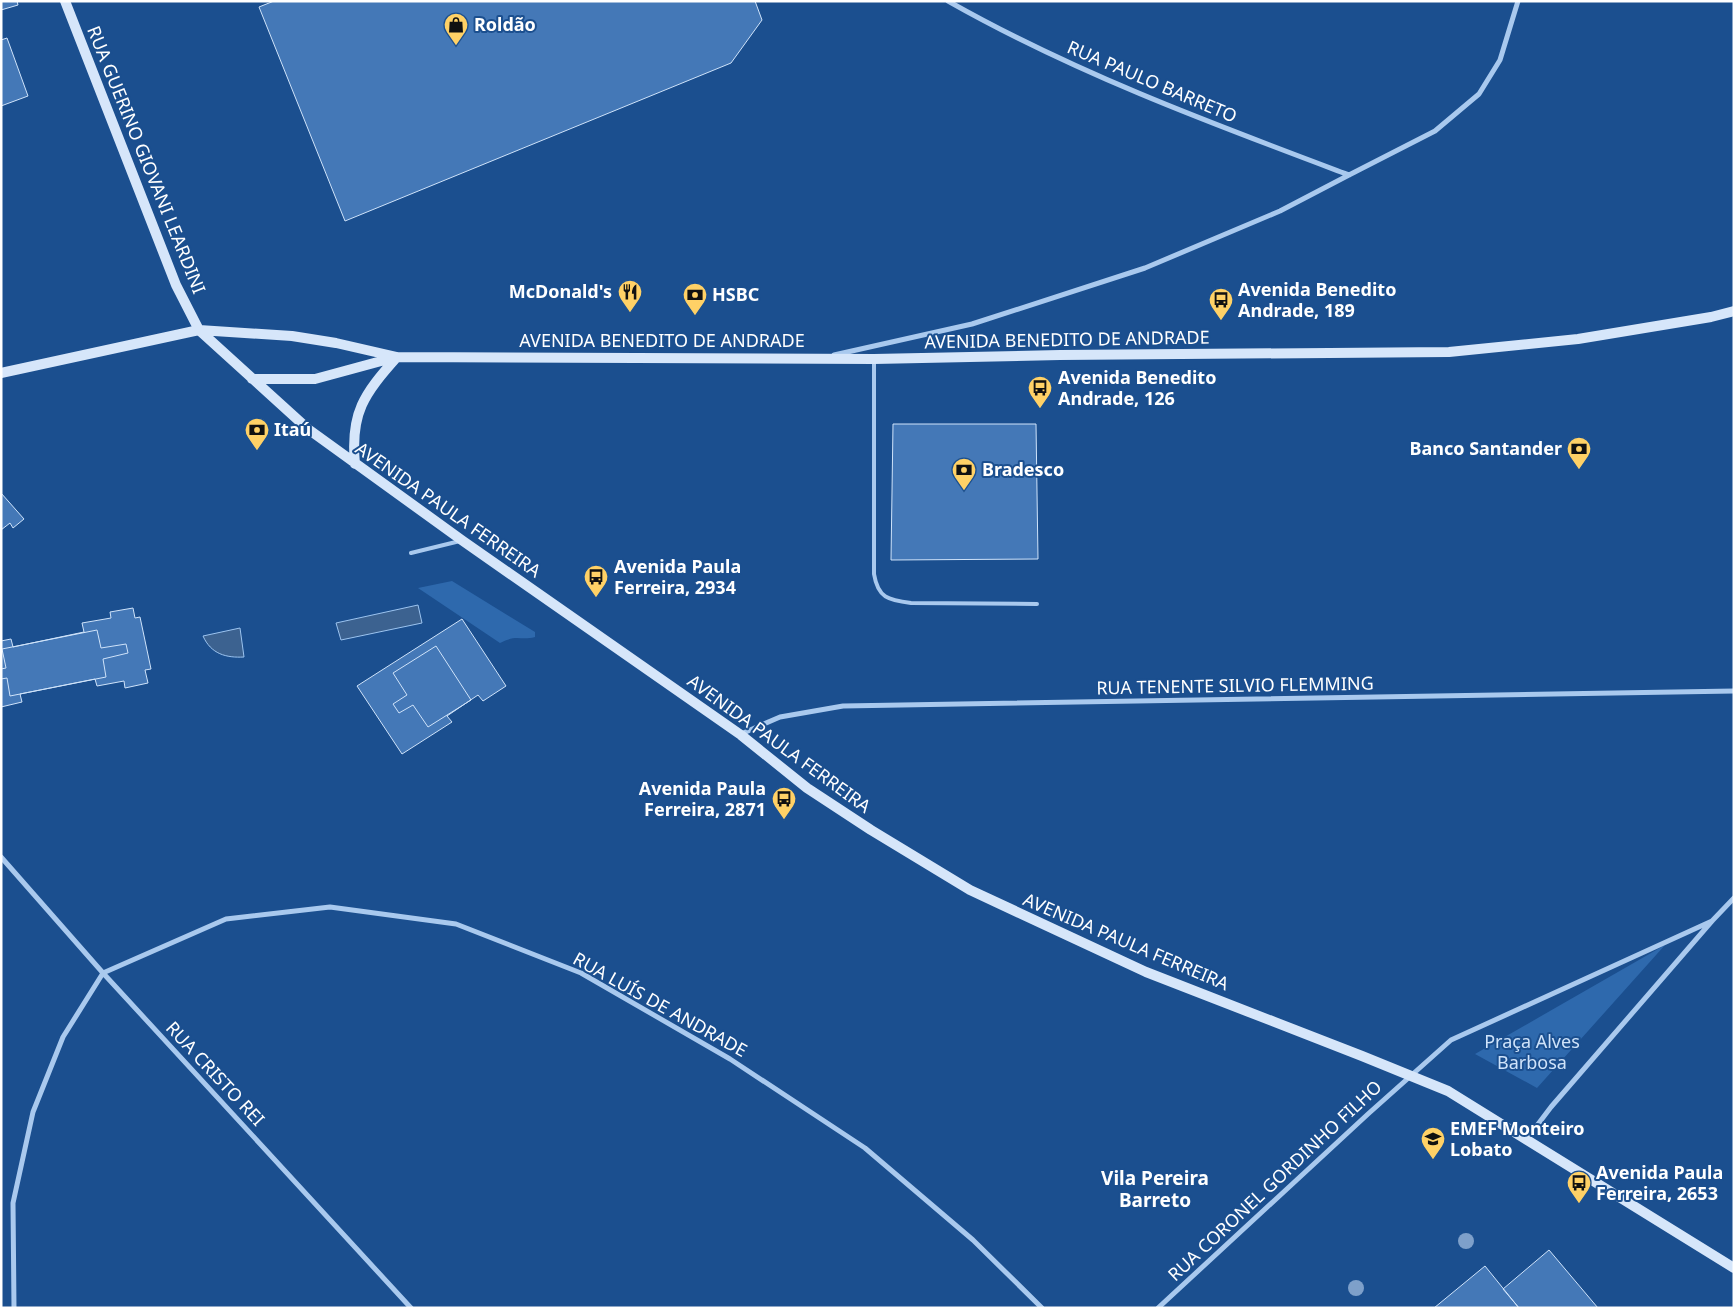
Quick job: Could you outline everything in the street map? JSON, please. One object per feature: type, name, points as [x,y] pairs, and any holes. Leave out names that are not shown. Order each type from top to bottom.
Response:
[{"type":"main road","name":"RUA GUERINO GIOVANI LEARDINI","points":[[65,1],[176,285],[199,330]]},
{"type":"main road","name":"AVENIDA BENEDITO DE ANDRADE","points":[[199,330],[292,336],[336,343],[397,357],[874,359],[1070,355],[1449,352],[1578,339],[1711,317],[1734,311]]},
{"type":"main road","points":[[1,372],[199,330]]},
{"type":"main road","name":"AVENIDA PAULA FERREIRA","points":[[199,330],[308,429],[355,464],[462,541],[741,735],[806,788],[871,830],[970,890],[1146,972],[1448,1091],[1734,1268]]},
{"type":"main road","name":"AVENIDA BENEDITO DE ANDRADE","points":[[252,378],[315,379],[397,357]]},
{"type":"main road","points":[[355,464],[353,442],[359,410],[374,383],[397,357]]},
{"type":"street","name":"RUA PAULO BARRETO","points":[[948,1],[1076,66],[1216,125],[1349,175]]},
{"type":"street","points":[[823,358],[972,324],[1052,296],[1145,268],[1280,210],[1434,131],[1479,94],[1500,60],[1518,3],[1512,1]]},
{"type":"street","name":"RUA TENENTE SILVIO FLEMMING","points":[[741,735],[780,717],[843,706],[1734,691]]},
{"type":"street","name":"RUA CRISTO REI","points":[[1,857],[103,974],[411,1308]]},
{"type":"street","points":[[1526,1140],[1551,1107],[1734,898]]},
{"type":"street","name":"RUA LUÍS DE ANDRADE","points":[[103,974],[226,919],[330,908],[456,924],[581,973],[730,1059],[865,1148],[973,1240],[1042,1308]]},
{"type":"street","points":[[1410,1075],[1451,1040],[1712,921]]},
{"type":"street","points":[[14,1308],[13,1203],[33,1112],[63,1038],[103,974]]},
{"type":"street","name":"RUA CORONEL GORDINHO FILHO","points":[[1158,1308],[1410,1075]]},
{"type":"lane","points":[[874,359],[874,574],[876,587],[883,596],[895,601],[911,603],[1037,604]]},
{"type":"lane","points":[[412,553],[462,541]]},
{"type":"green space","points":[[452,581],[535,632],[535,637],[514,638],[500,643],[418,588]]},
{"type":"green space","name":"Praça Alves Barbosa","points":[[1665,945],[1537,1088],[1475,1054]]},
{"type":"shaded area","points":[[418,605],[422,623],[341,640],[336,623]]},
{"type":"shaded area","points":[[240,628],[244,657],[231,657],[220,654],[210,647],[203,636]]},
{"type":"building","points":[[1,1],[17,1],[18,5],[1,10]]},
{"type":"building","points":[[274,1],[755,1],[762,20],[731,63],[345,221],[259,7]]},
{"type":"building","points":[[7,38],[28,96],[1,106],[1,40]]},
{"type":"building","name":"Bradesco","points":[[893,424],[1036,424],[1038,559],[891,560]]},
{"type":"building","points":[[1,493],[24,519],[13,528],[10,523],[1,530]]},
{"type":"building","points":[[133,608],[135,618],[140,617],[151,669],[145,670],[148,683],[125,688],[124,681],[97,686],[95,679],[20,694],[22,702],[1,707],[1,641],[11,639],[13,647],[84,632],[82,623],[111,618],[110,612]]},
{"type":"building","points":[[462,619],[506,686],[483,701],[478,695],[447,716],[452,722],[402,754],[357,686]]},
{"type":"building","points":[[97,630],[101,648],[126,644],[128,653],[103,659],[106,677],[10,696],[7,678],[1,679],[1,669],[6,668],[2,649]]},
{"type":"building","points":[[436,646],[471,700],[428,727],[413,705],[399,713],[393,704],[407,695],[393,673]]},
{"type":"building","points":[[1549,1250],[1598,1308],[1519,1308],[1503,1289]]},
{"type":"building","points":[[1485,1266],[1519,1308],[1434,1308]]},
{"type":"place","name":"Roldão","points":[[456,46]]},
{"type":"place","name":"McDonald's","points":[[630,313]]},
{"type":"place","name":"HSBC","points":[[695,316]]},
{"type":"place","name":"Avenida Benedito Andrade, 189","points":[[1221,321]]},
{"type":"place","name":"Avenida Benedito Andrade, 126","points":[[1040,409]]},
{"type":"place","name":"Itaú","points":[[257,451]]},
{"type":"place","name":"Banco Santander","points":[[1579,470]]},
{"type":"place","name":"Bradesco","points":[[964,491]]},
{"type":"place","name":"Avenida Paula Ferreira, 2934","points":[[596,598]]},
{"type":"place","name":"Avenida Paula Ferreira, 2871","points":[[784,820]]},
{"type":"place","name":"EMEF Monteiro Lobato","points":[[1433,1160]]},
{"type":"place","name":"Avenida Paula Ferreira, 2653","points":[[1579,1204]]},
{"type":"district","name":"Vila Pereira Barreto","points":[[1155,1189]]}]
